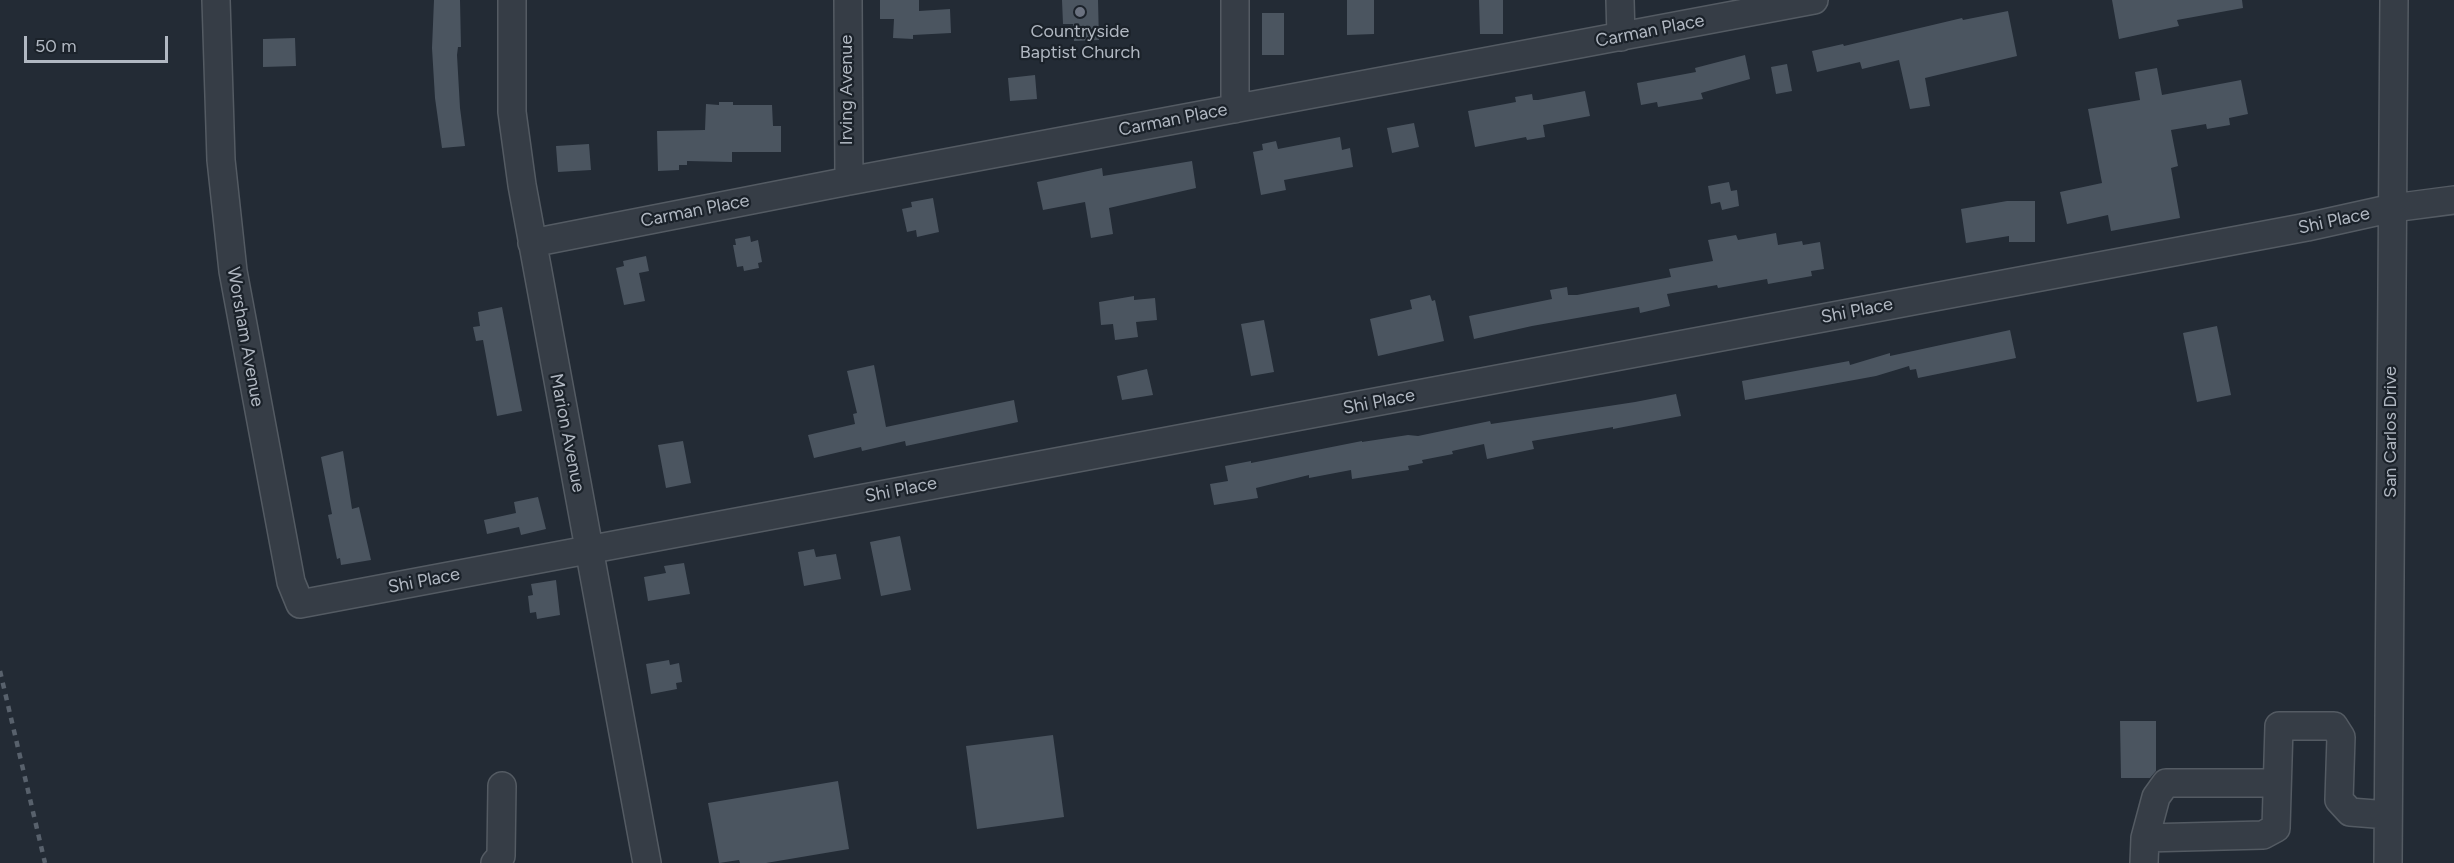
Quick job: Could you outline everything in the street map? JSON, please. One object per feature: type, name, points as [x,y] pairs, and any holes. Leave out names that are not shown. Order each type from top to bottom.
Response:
[{"type":"street","name":"Worsham Avenue","points":[[216,0],[221,160],[233,272],[291,582],[300,604],[365,592]]},
{"type":"street","name":"Marion Avenue","points":[[512,0],[512,112],[532,243],[647,863]]},
{"type":"street","name":"Irving Avenue","points":[[848,0],[849,181]]},
{"type":"street","points":[[1235,0],[1235,109]]},
{"type":"street","points":[[1620,0],[1621,37]]},
{"type":"street","name":"Carman Place","points":[[532,243],[849,181],[1814,0]]},
{"type":"street","name":"San Carlos Drive","points":[[2388,863],[2394,0]]},
{"type":"street","name":"Shi Place","points":[[365,592],[2295,230],[2393,208],[2454,200]]},
{"type":"street","points":[[2277,783],[2166,783],[2156,797],[2144,850],[2264,835],[2276,828],[2279,726],[2334,726],[2340,737],[2339,800],[2350,812],[2388,815]]},
{"type":"street","points":[[495,863],[501,856],[501,786]]},
{"type":"building","points":[[434,0],[460,0],[461,47],[458,47],[457,55],[465,146],[442,148],[435,98],[432,48]]},
{"type":"building","points":[[880,0],[919,0],[919,11],[950,9],[951,33],[913,35],[913,39],[893,38],[894,19],[880,19]]},
{"type":"building","name":"Countryside Baptist Church","points":[[1062,0],[1098,0],[1099,40],[1074,41],[1073,24],[1063,24]]},
{"type":"building","points":[[1347,0],[1374,0],[1374,34],[1347,35]]},
{"type":"building","points":[[1479,0],[1503,0],[1503,34],[1480,34]]},
{"type":"building","points":[[2112,0],[2242,0],[2243,8],[2177,20],[2179,26],[2119,39]]},
{"type":"building","points":[[2008,11],[2017,56],[1925,78],[1930,106],[1910,109],[1899,60],[1862,69],[1860,62],[1817,72],[1812,51],[1843,44],[1844,46],[1962,18],[1963,20]]},
{"type":"building","points":[[1262,13],[1284,13],[1284,55],[1262,55]]},
{"type":"building","points":[[295,38],[296,66],[263,67],[263,39]]},
{"type":"building","points":[[1745,55],[1750,79],[1701,93],[1703,99],[1658,107],[1657,102],[1641,105],[1637,83],[1696,72],[1695,68]]},
{"type":"building","points":[[1787,64],[1792,91],[1776,94],[1771,67]]},
{"type":"building","points":[[2157,68],[2162,95],[2241,80],[2248,114],[2229,118],[2230,125],[2207,129],[2206,124],[2171,130],[2178,166],[2171,168],[2180,218],[2111,231],[2108,215],[2067,224],[2060,192],[2102,183],[2088,109],[2140,100],[2135,72]]},
{"type":"building","points":[[1035,75],[1037,99],[1010,101],[1008,78]]},
{"type":"building","points":[[1585,91],[1590,116],[1543,125],[1545,137],[1527,140],[1526,137],[1475,147],[1468,111],[1516,102],[1515,97],[1532,94],[1533,100],[1538,100]]},
{"type":"building","points":[[719,102],[733,102],[733,105],[772,105],[773,126],[781,126],[781,152],[732,152],[732,162],[687,161],[687,165],[679,165],[679,170],[658,171],[657,131],[705,130],[706,104],[719,105]]},
{"type":"building","points":[[1414,123],[1419,147],[1392,153],[1387,128]]},
{"type":"building","points":[[1340,137],[1342,150],[1350,148],[1353,167],[1284,180],[1286,190],[1261,195],[1253,152],[1263,150],[1262,144],[1276,141],[1278,149]]},
{"type":"building","points":[[589,144],[591,170],[558,172],[556,146]]},
{"type":"building","points":[[1192,161],[1196,188],[1109,208],[1113,234],[1091,238],[1085,202],[1043,210],[1037,182],[1102,168],[1103,176]]},
{"type":"building","points":[[1729,182],[1731,191],[1737,190],[1739,206],[1722,210],[1720,202],[1711,204],[1708,186]]},
{"type":"building","points":[[933,198],[939,232],[917,237],[916,230],[907,232],[902,209],[912,207],[911,202]]},
{"type":"building","points":[[2007,201],[2035,201],[2035,242],[2009,242],[2009,236],[1966,243],[1961,209]]},
{"type":"building","points":[[1776,233],[1778,245],[1802,241],[1803,245],[1820,242],[1824,269],[1811,271],[1812,276],[1768,284],[1767,279],[1667,294],[1670,306],[1640,313],[1639,307],[1474,339],[1469,316],[1552,299],[1550,290],[1567,287],[1568,295],[1577,295],[1671,277],[1669,269],[1713,261],[1708,240],[1736,235],[1738,240]]},
{"type":"building","points":[[750,236],[751,242],[758,240],[762,262],[758,263],[759,268],[744,271],[743,266],[737,267],[733,245],[736,245],[735,239]]},
{"type":"building","points":[[646,256],[649,271],[639,273],[645,301],[624,305],[616,268],[624,266],[623,261]]},
{"type":"building","points":[[1430,295],[1432,301],[1435,300],[1444,341],[1378,356],[1370,319],[1412,309],[1410,300]]},
{"type":"building","points":[[1134,296],[1134,300],[1155,298],[1157,320],[1136,322],[1138,337],[1115,340],[1113,324],[1101,325],[1099,302]]},
{"type":"building","points":[[502,307],[522,411],[497,416],[483,340],[476,341],[473,327],[480,326],[478,312]]},
{"type":"building","points":[[1264,320],[1274,372],[1251,376],[1241,324]]},
{"type":"building","points":[[2217,326],[2231,395],[2197,402],[2183,333]]},
{"type":"building","points":[[2010,330],[2016,358],[1918,378],[1916,369],[1910,370],[1909,366],[1876,376],[1745,400],[1742,381],[1849,361],[1850,365],[1890,353],[1890,356]]},
{"type":"building","points":[[874,365],[886,427],[1014,400],[1018,422],[906,446],[905,441],[862,451],[861,447],[814,458],[808,435],[855,424],[853,414],[857,413],[847,371]]},
{"type":"building","points":[[1147,369],[1153,395],[1122,400],[1117,376]]},
{"type":"building","points":[[1676,394],[1681,416],[1532,441],[1534,449],[1487,459],[1484,444],[1452,451],[1453,454],[1422,460],[1423,463],[1408,466],[1409,470],[1352,479],[1351,470],[1309,478],[1309,475],[1256,488],[1258,498],[1214,505],[1210,484],[1228,481],[1225,466],[1362,441],[1408,435],[1418,436],[1490,421],[1491,424]]},
{"type":"building","points":[[683,441],[691,483],[666,488],[658,445]]},
{"type":"building","points":[[343,451],[352,509],[359,507],[371,560],[341,565],[340,558],[337,559],[328,515],[332,514],[321,457]]},
{"type":"building","points":[[538,497],[546,529],[521,535],[519,527],[487,534],[484,520],[516,513],[514,502]]},
{"type":"building","points":[[900,536],[911,590],[881,596],[870,542]]},
{"type":"building","points":[[814,549],[816,557],[836,554],[841,579],[804,586],[798,552]]},
{"type":"building","points":[[684,563],[690,594],[648,601],[644,577],[666,573],[664,566]]},
{"type":"building","points":[[556,580],[560,615],[537,619],[536,612],[530,613],[528,596],[533,595],[531,584]]},
{"type":"building","points":[[669,660],[670,665],[679,663],[682,682],[676,683],[677,689],[651,694],[646,664]]},
{"type":"building","points":[[2120,721],[2156,721],[2156,771],[2150,778],[2121,778]]},
{"type":"building","points":[[1053,735],[1064,817],[977,829],[966,746]]},
{"type":"building","points":[[838,781],[849,849],[766,863],[740,863],[739,860],[719,863],[708,803]]},
{"type":"railway","points":[[0,671],[45,863]]},
{"type":"place","name":"Countryside Baptist Church","points":[[1080,12]]}]
